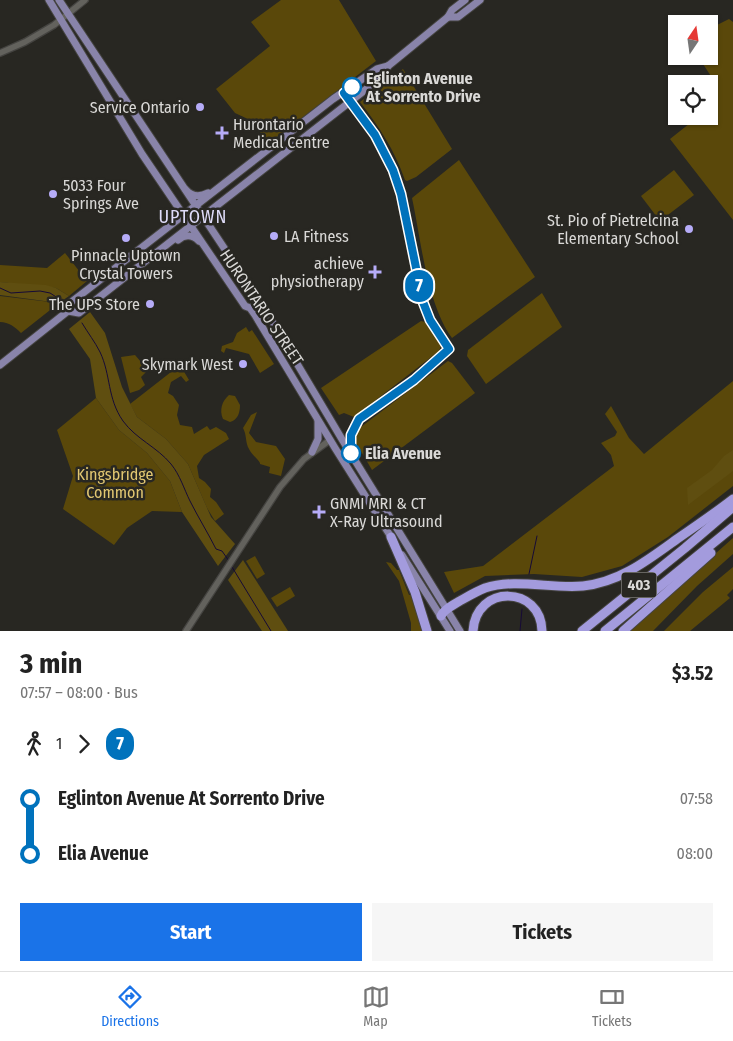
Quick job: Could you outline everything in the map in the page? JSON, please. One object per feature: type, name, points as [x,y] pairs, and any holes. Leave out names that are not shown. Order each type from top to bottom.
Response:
[{"type":"highway","points":[[444,613],[478,591],[496,586],[516,584],[585,586],[622,575],[643,564],[733,499]]},
{"type":"highway","name":"403","points":[[582,631],[686,548],[733,507]]},
{"type":"highway","points":[[623,631],[726,540],[733,529]]},
{"type":"highway","name":"403","points":[[605,631],[733,529]]},
{"type":"highway","points":[[391,537],[415,592],[427,631]]},
{"type":"highway","points":[[473,631],[476,616],[481,608],[493,599],[508,596],[524,600],[533,606],[540,619],[542,631]]},
{"type":"main road","name":"HURONTARIO STREET","points":[[49,0],[142,154],[244,306],[250,308],[255,315],[391,537],[444,613],[460,631]]},
{"type":"main road","name":"HURONTARIO STREET","points":[[59,0],[264,308],[444,613],[450,631]]},
{"type":"main road","points":[[0,365],[68,312],[70,303],[334,100],[377,69],[388,66],[448,17],[452,10],[465,0]]},
{"type":"main road","points":[[448,17],[458,17],[480,0]]},
{"type":"main road","points":[[68,312],[78,313],[383,76],[388,66]]},
{"type":"main road","points":[[178,180],[188,192],[198,196],[207,193],[218,184],[225,183]]},
{"type":"main road","points":[[166,229],[173,219],[175,212],[168,198],[168,192]]},
{"type":"main road","points":[[161,249],[166,249],[180,238],[187,236],[194,236],[206,249]]},
{"type":"main road","points":[[351,453],[351,435],[359,419]]},
{"type":"main road","points":[[312,452],[318,439],[318,420]]},
{"type":"street","points":[[0,53],[25,42],[60,20],[84,0]]},
{"type":"street","points":[[186,631],[280,487],[296,467],[312,452],[330,440]]},
{"type":"green space","points":[[281,0],[339,0],[376,61],[269,143],[250,120],[235,113],[216,89],[270,46],[251,22]]},
{"type":"green space","points":[[729,19],[733,22],[733,220],[670,139],[688,125],[718,125],[718,75],[710,75],[704,65],[718,65],[718,24]]},
{"type":"green space","points":[[403,69],[452,149],[416,177],[407,181],[386,139],[360,102]]},
{"type":"green space","points":[[459,160],[535,277],[452,338],[436,308],[426,271],[412,198]]},
{"type":"green space","points":[[674,170],[694,195],[660,221],[641,196]]},
{"type":"green space","points":[[65,253],[87,281],[69,296],[56,288],[0,282],[0,265],[47,268]]},
{"type":"green space","points":[[542,293],[562,327],[486,384],[467,356],[468,350]]},
{"type":"green space","points":[[0,296],[59,303],[21,333],[12,325],[0,322]]},
{"type":"green space","points":[[421,321],[425,322],[441,346],[439,351],[354,417],[344,413],[339,415],[321,388]]},
{"type":"green space","points":[[246,327],[249,332],[252,330],[274,364],[260,373],[249,354],[226,348],[224,353],[221,351],[222,346],[233,342],[237,333]]},
{"type":"green space","points":[[135,355],[148,370],[141,377],[145,385],[139,390],[130,393],[121,357]]},
{"type":"green space","points":[[448,361],[452,363],[475,393],[372,470],[355,441],[357,430]]},
{"type":"green space","points":[[180,365],[189,380],[186,382],[181,376],[171,382],[168,393],[173,396],[179,405],[177,415],[180,425],[192,427],[194,434],[207,426],[210,430],[216,427],[226,433],[229,439],[204,455],[197,466],[199,478],[211,489],[210,497],[224,514],[215,521],[207,508],[188,464],[166,439],[137,417],[130,404]]},
{"type":"green space","points":[[733,381],[733,486],[668,537],[622,566],[582,577],[534,574],[485,576],[454,593],[444,572],[483,566],[614,466],[611,455],[601,443],[615,436],[617,432],[605,414],[611,406],[629,438],[644,454]]},
{"type":"green space","points":[[229,395],[235,396],[240,405],[238,415],[230,422],[223,419],[221,412],[223,403]]},
{"type":"green space","name":"Kingsbridge Common","points":[[96,398],[119,430],[147,453],[170,481],[182,512],[152,511],[127,528],[114,545],[63,509],[73,476],[57,430]]},
{"type":"green space","points":[[257,412],[249,433],[256,442],[276,446],[285,459],[281,476],[269,473],[270,467],[260,464],[248,446],[243,428],[251,415]]},
{"type":"green space","points":[[733,538],[733,554],[697,586],[653,631],[628,631]]},
{"type":"green space","points":[[255,556],[265,574],[257,579],[246,561]]},
{"type":"green space","points":[[386,562],[391,563],[399,570],[409,595],[412,594],[423,631],[411,631],[411,623],[399,581]]},
{"type":"green space","points":[[733,567],[733,589],[727,595],[730,598],[690,631],[664,631],[703,592]]},
{"type":"green space","points":[[290,587],[295,596],[277,607],[271,598]]},
{"type":"shaded area","points":[[0,282],[46,285],[56,288],[69,296],[59,303],[0,295]]},
{"type":"shaded area","points":[[90,312],[105,333],[122,387],[137,417],[166,439],[188,464],[211,517],[235,544],[218,566],[182,512],[170,481],[147,453],[119,430],[96,398],[90,359],[69,329]]},
{"type":"shaded area","points":[[733,450],[733,471],[688,505],[687,488],[712,470],[724,456]]},
{"type":"shaded area","points":[[243,560],[288,631],[262,631],[228,580]]},
{"type":"waterway","points":[[0,288],[11,293],[40,291],[50,293],[61,300]]},
{"type":"waterway","points":[[82,323],[100,352],[114,404],[123,421],[134,433],[171,464],[216,549],[222,551],[229,561]]},
{"type":"waterway","points":[[529,574],[537,536]]},
{"type":"waterway","points":[[232,567],[271,631]]},
{"type":"waterway","points":[[520,631],[522,609]]},
{"type":"bus line","name":"7","points":[[351,453],[352,430],[359,419],[414,380],[449,349],[430,320],[423,302],[396,177],[375,135],[344,93],[352,87]]},
{"type":"place","name":"Eglinton Avenue At Sorrento Drive","points":[[352,87]]},
{"type":"place","name":"Service Ontario","points":[[200,107]]},
{"type":"place","name":"Hurontario Medical Centre","points":[[222,133]]},
{"type":"place","name":"5033 Four Springs Ave","points":[[53,194]]},
{"type":"place","name":"St. Pio of Pietrelcina Elementary School","points":[[689,229]]},
{"type":"place","name":"LA Fitness","points":[[274,236]]},
{"type":"place","name":"Pinnacle Uptown Crystal Towers","points":[[126,238]]},
{"type":"place","name":"achieve physiotherapy","points":[[375,272]]},
{"type":"place","name":"The UPS Store","points":[[150,304]]},
{"type":"place","name":"Skymark West","points":[[243,364]]},
{"type":"place","name":"Elia Avenue","points":[[351,453]]},
{"type":"place","name":"GNMI MRI & CT X-Ray Ultrasound","points":[[319,512]]},
{"type":"district","name":"UPTOWN","points":[[193,217]]}]
